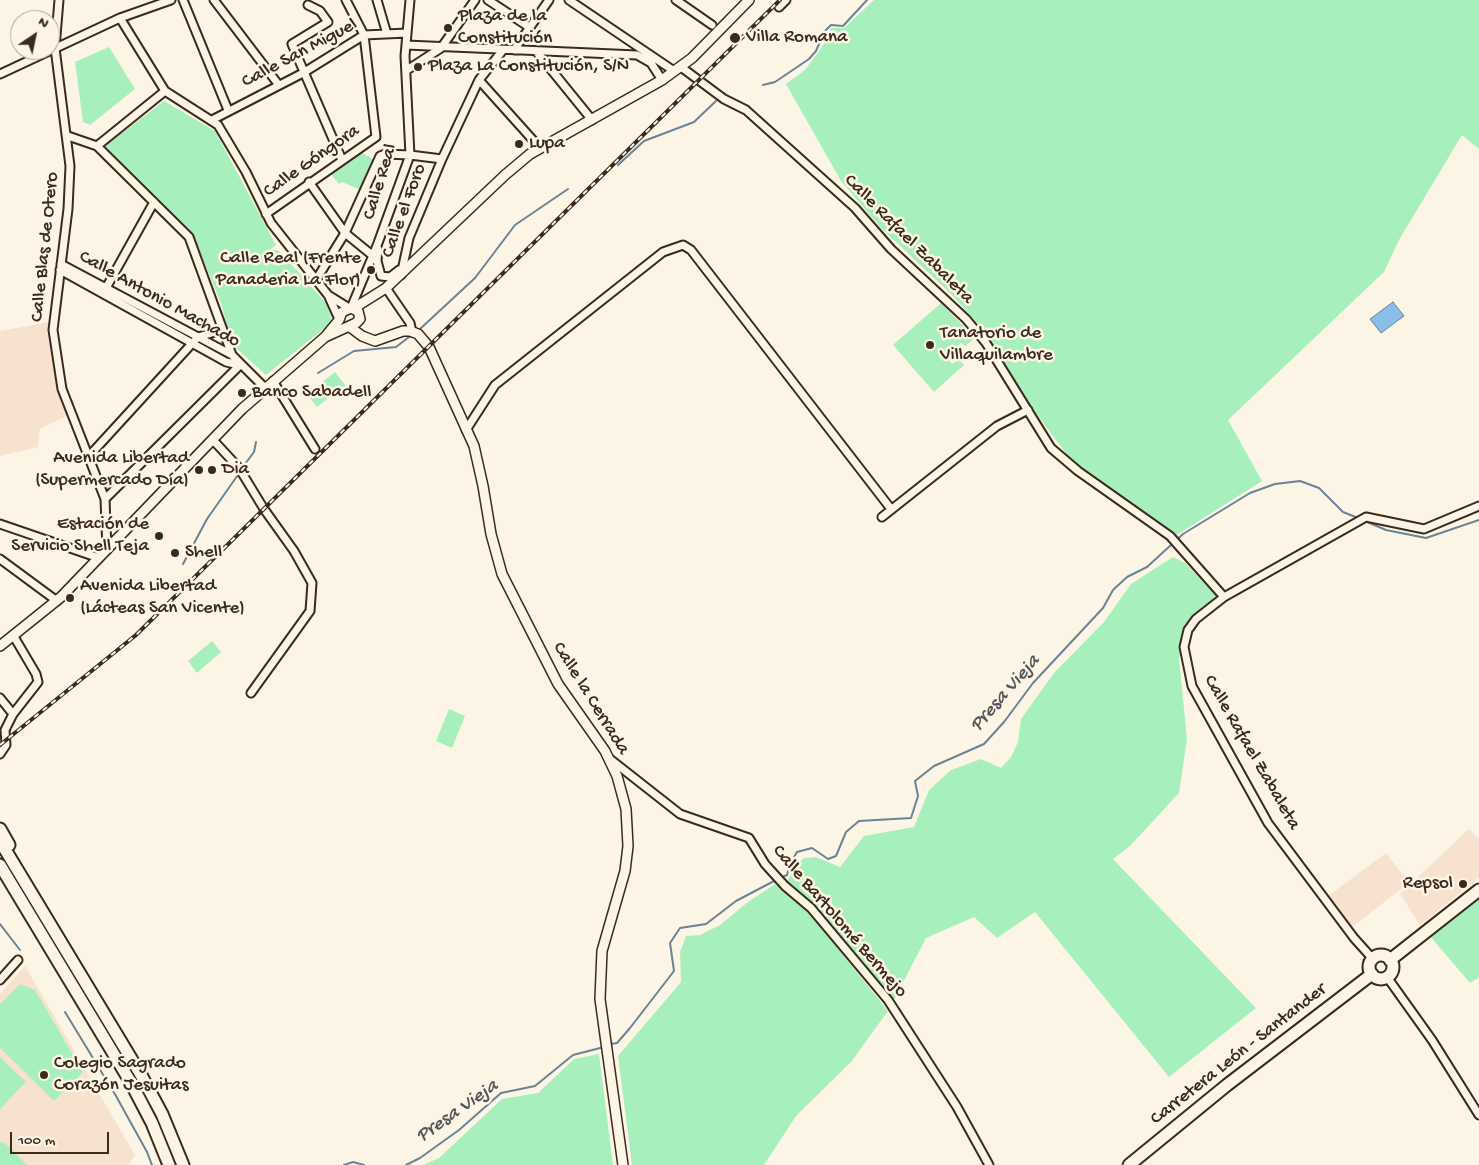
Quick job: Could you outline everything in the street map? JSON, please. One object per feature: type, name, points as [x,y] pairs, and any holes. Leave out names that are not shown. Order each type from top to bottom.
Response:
[{"type":"highway","points":[[0,829],[35,898]]},
{"type":"highway","points":[[0,841],[144,1081],[162,1114],[183,1165]]},
{"type":"highway","points":[[0,865],[130,1081],[152,1123],[170,1165]]},
{"type":"highway","points":[[0,873],[32,919]]},
{"type":"highway","points":[[1390,960],[1479,890]]},
{"type":"highway","points":[[1380,955],[1390,960],[1392,967],[1386,977],[1375,977],[1372,974],[1369,966],[1372,958],[1380,955]]},
{"type":"highway","name":"Carretera León - Santander","points":[[1129,1165],[1227,1085],[1372,974]]},
{"type":"main road","points":[[325,337],[349,327],[359,319],[399,273],[422,255],[504,175],[540,148],[662,80],[678,69],[749,0]]},
{"type":"main road","points":[[0,646],[57,601],[265,388],[325,337],[339,320],[340,314],[383,290]]},
{"type":"main road","points":[[351,308],[359,319],[369,340]]},
{"type":"main road","points":[[339,320],[342,326],[349,327],[369,340],[380,340],[403,331],[412,332]]},
{"type":"main road","name":"Calle la Cerrada","points":[[412,332],[418,334],[429,347],[474,446],[490,534],[502,574],[558,684],[610,759],[623,794],[628,846],[626,871],[602,951],[600,999],[623,1165]]},
{"type":"street","points":[[60,46],[120,18],[171,0]]},
{"type":"street","points":[[183,0],[228,110]]},
{"type":"street","points":[[214,0],[278,84]]},
{"type":"street","points":[[346,0],[364,35]]},
{"type":"street","points":[[377,0],[387,34]]},
{"type":"street","points":[[407,70],[406,45],[410,0]]},
{"type":"street","points":[[407,70],[441,48],[475,0]]},
{"type":"street","points":[[488,0],[529,27]]},
{"type":"street","points":[[514,50],[548,0]]},
{"type":"street","name":"Calle Rafael Zabaleta","points":[[569,0],[650,55],[678,69],[724,99],[746,110],[855,208],[891,248],[966,319],[986,343],[1051,448],[1078,471],[1175,542],[1224,597],[1196,619],[1188,630],[1184,647],[1192,686],[1268,823],[1354,938],[1372,958]]},
{"type":"street","points":[[676,0],[712,25]]},
{"type":"street","points":[[779,7],[786,0]]},
{"type":"street","points":[[308,5],[320,11],[328,22],[292,44],[342,160]]},
{"type":"street","points":[[120,18],[165,91],[218,125],[230,143],[271,223],[328,295],[339,320]]},
{"type":"street","name":"Calle San Miguel","points":[[212,120],[278,84],[303,73],[364,35],[407,34]]},
{"type":"street","name":"Calle Góngora","points":[[266,214],[309,182],[376,137],[364,35]]},
{"type":"street","points":[[621,54],[629,41]]},
{"type":"street","points":[[406,45],[441,48],[650,55]]},
{"type":"street","name":"Calle el Foro","points":[[399,273],[409,238],[478,80],[503,50]]},
{"type":"street","points":[[536,51],[592,120]]},
{"type":"street","points":[[636,55],[651,63],[662,80]]},
{"type":"street","points":[[1,72],[28,60]]},
{"type":"street","name":"Calle Blas de Otero","points":[[57,60],[68,136],[70,166],[53,330],[62,389],[106,499],[107,550]]},
{"type":"street","name":"Calle Real","points":[[351,308],[378,243],[410,155],[407,70]]},
{"type":"street","points":[[478,80],[540,148]]},
{"type":"street","points":[[97,146],[165,91]]},
{"type":"street","points":[[68,136],[97,146],[189,236],[232,355]]},
{"type":"street","name":"Calle el Foro","points":[[345,233],[380,156],[385,154],[410,155],[442,159]]},
{"type":"street","points":[[309,182],[345,233],[372,255]]},
{"type":"street","points":[[106,288],[154,202]]},
{"type":"street","points":[[316,280],[345,233]]},
{"type":"street","name":"Calle Real","points":[[378,243],[377,261],[381,276],[390,277],[399,273]]},
{"type":"street","points":[[466,430],[496,386],[663,252],[683,245],[691,250],[891,510]]},
{"type":"street","name":"Calle Antonio Machado","points":[[61,267],[106,288],[232,355],[265,388]]},
{"type":"street","name":"Calle Antonio Machado","points":[[61,267],[193,344],[226,362],[240,365]]},
{"type":"street","name":"Calle la Cerrada","points":[[383,290],[410,323],[412,332]]},
{"type":"street","points":[[328,295],[351,308]]},
{"type":"street","points":[[90,455],[198,337],[222,330]]},
{"type":"street","points":[[106,499],[240,365]]},
{"type":"street","points":[[273,381],[315,449]]},
{"type":"street","points":[[882,517],[997,426],[1028,410]]},
{"type":"street","points":[[213,440],[241,470],[264,509],[294,551],[312,583],[310,611],[251,692]]},
{"type":"street","points":[[1224,597],[1362,520],[1424,529],[1479,506]]},
{"type":"street","points":[[0,524],[99,558]]},
{"type":"street","points":[[0,560],[57,601]]},
{"type":"street","points":[[0,754],[6,745],[5,730],[12,714],[38,682],[36,674],[13,635]]},
{"type":"street","points":[[0,698],[12,714]]},
{"type":"street","name":"Calle Bartolomé Bermejo","points":[[610,759],[680,814],[749,838],[765,864],[778,879],[811,908],[888,1000],[957,1107],[989,1165]]},
{"type":"street","points":[[0,980],[18,960]]},
{"type":"street","points":[[1386,977],[1432,1040],[1479,1115]]},
{"type":"shaded area","points":[[49,322],[58,383],[67,416],[40,429],[38,447],[0,456],[0,331]]},
{"type":"shaded area","points":[[1469,829],[1479,839],[1479,878],[1420,925],[1400,894]]},
{"type":"shaded area","points":[[1386,853],[1409,883],[1352,927],[1328,896]]},
{"type":"shaded area","name":"Colegio Sagrado Corazón Jesuitas","points":[[25,966],[135,1155],[129,1165],[0,1165],[0,994]]},
{"type":"green space","points":[[874,0],[1479,0],[1479,149],[1462,135],[1399,240],[1384,272],[1228,420],[1262,481],[1175,536],[1071,460],[1035,412],[982,328],[950,293],[881,228],[841,181],[786,84],[805,70],[824,44],[831,28],[844,28]]},
{"type":"green space","points":[[109,47],[135,89],[90,125],[83,122],[75,62]]},
{"type":"green space","points":[[164,101],[215,131],[276,245],[271,249],[279,251],[327,304],[332,313],[331,323],[266,375],[236,348],[226,323],[222,306],[192,232],[105,146]]},
{"type":"green space","points":[[361,152],[374,160],[361,190],[342,182],[339,184],[331,174]]},
{"type":"green space","points":[[941,303],[975,338],[965,346],[961,343],[945,356],[952,364],[959,359],[964,365],[934,392],[893,345]]},
{"type":"green space","points":[[335,372],[345,385],[317,407],[307,394]]},
{"type":"green space","points":[[1173,557],[1185,563],[1216,596],[1188,623],[1179,658],[1187,739],[1179,793],[1130,846],[1113,859],[1256,1008],[1169,1077],[1035,912],[997,938],[974,917],[926,938],[894,1000],[819,910],[787,882],[795,866],[804,858],[816,857],[840,867],[864,836],[914,827],[929,790],[951,770],[981,759],[1001,768],[1011,757],[1018,742],[1021,719],[1054,673],[1104,622],[1131,584]]},
{"type":"green space","points":[[212,641],[221,652],[197,673],[188,661]]},
{"type":"green space","points":[[449,709],[465,716],[452,748],[436,741]]},
{"type":"green space","points":[[775,884],[798,901],[888,1011],[851,1062],[796,1116],[764,1165],[632,1165],[618,1056],[681,982],[680,952],[686,936],[700,935],[720,925],[748,902]]},
{"type":"green space","points":[[1479,897],[1479,977],[1470,983],[1429,935]]},
{"type":"green space","points":[[20,984],[35,990],[83,1072],[54,1101],[0,1048],[0,1004]]},
{"type":"green space","points":[[599,1054],[613,1165],[423,1165],[439,1158],[502,1099],[538,1093],[574,1059]]},
{"type":"green space","points":[[0,1057],[26,1082],[0,1109]]},
{"type":"green space","points":[[0,1142],[5,1143],[27,1165],[0,1165]]},
{"type":"water","points":[[1393,302],[1404,316],[1381,333],[1370,319]]},
{"type":"waterway","points":[[763,85],[775,82],[809,59],[816,51],[824,32],[831,25],[843,26],[867,0]]},
{"type":"waterway","points":[[618,165],[644,141],[694,122],[716,101]]},
{"type":"waterway","points":[[420,329],[475,278],[515,225],[568,189]]},
{"type":"waterway","points":[[318,373],[354,351],[396,347],[409,337]]},
{"type":"waterway","points":[[242,468],[254,452],[256,442]]},
{"type":"waterway","points":[[183,564],[207,519],[240,472]]},
{"type":"waterway","name":"Presa Vieja","points":[[780,878],[787,875],[790,864],[797,852],[812,848],[828,859],[836,856],[846,832],[859,821],[911,818],[918,796],[915,781],[934,766],[984,744],[1004,722],[1033,683],[1103,608],[1113,590],[1127,577],[1147,567],[1183,534],[1250,493],[1275,484],[1300,481],[1319,488],[1343,512],[1358,518]]},
{"type":"waterway","name":"Presa Vieja","points":[[1365,521],[1386,530],[1426,538],[1479,520]]},
{"type":"waterway","name":"Presa Vieja","points":[[610,1044],[617,1043],[674,971],[670,943],[680,928],[706,924],[736,901],[776,880]]},
{"type":"waterway","points":[[0,924],[20,950]]},
{"type":"waterway","points":[[65,1012],[116,1096],[147,1152],[152,1165]]},
{"type":"waterway","name":"Presa Vieja","points":[[406,1165],[420,1158],[459,1130],[501,1093],[535,1086],[573,1055],[604,1047]]},
{"type":"waterway","name":"Presa Vieja","points":[[344,1165],[353,1162],[364,1165]]},
{"type":"railway","points":[[0,745],[136,635],[780,0]]},
{"type":"place","name":"Plaza de la Constitución","points":[[448,28]]},
{"type":"place","name":"Villa Romana","points":[[735,38]]},
{"type":"place","name":"Plaza La Constitución, S/N","points":[[418,67]]},
{"type":"place","name":"Lupa","points":[[519,144]]},
{"type":"place","name":"Calle Real (Frente Panaderia La Flor)","points":[[371,270]]},
{"type":"place","name":"Tanatorio de Villaquilambre","points":[[930,345]]},
{"type":"place","name":"Banco Sabadell","points":[[242,393]]},
{"type":"place","name":"Avenida Libertad (Supermercado Día)","points":[[199,470]]},
{"type":"place","name":"Dia","points":[[212,470]]},
{"type":"place","name":"Estación de Servicio Shell Teja","points":[[159,536]]},
{"type":"place","name":"Shell","points":[[175,553]]},
{"type":"place","name":"Avenida Libertad (Lácteas San Vicente)","points":[[70,598]]},
{"type":"place","name":"Repsol","points":[[1463,884]]},
{"type":"place","name":"Colegio Sagrado Corazón Jesuitas","points":[[44,1075]]}]
